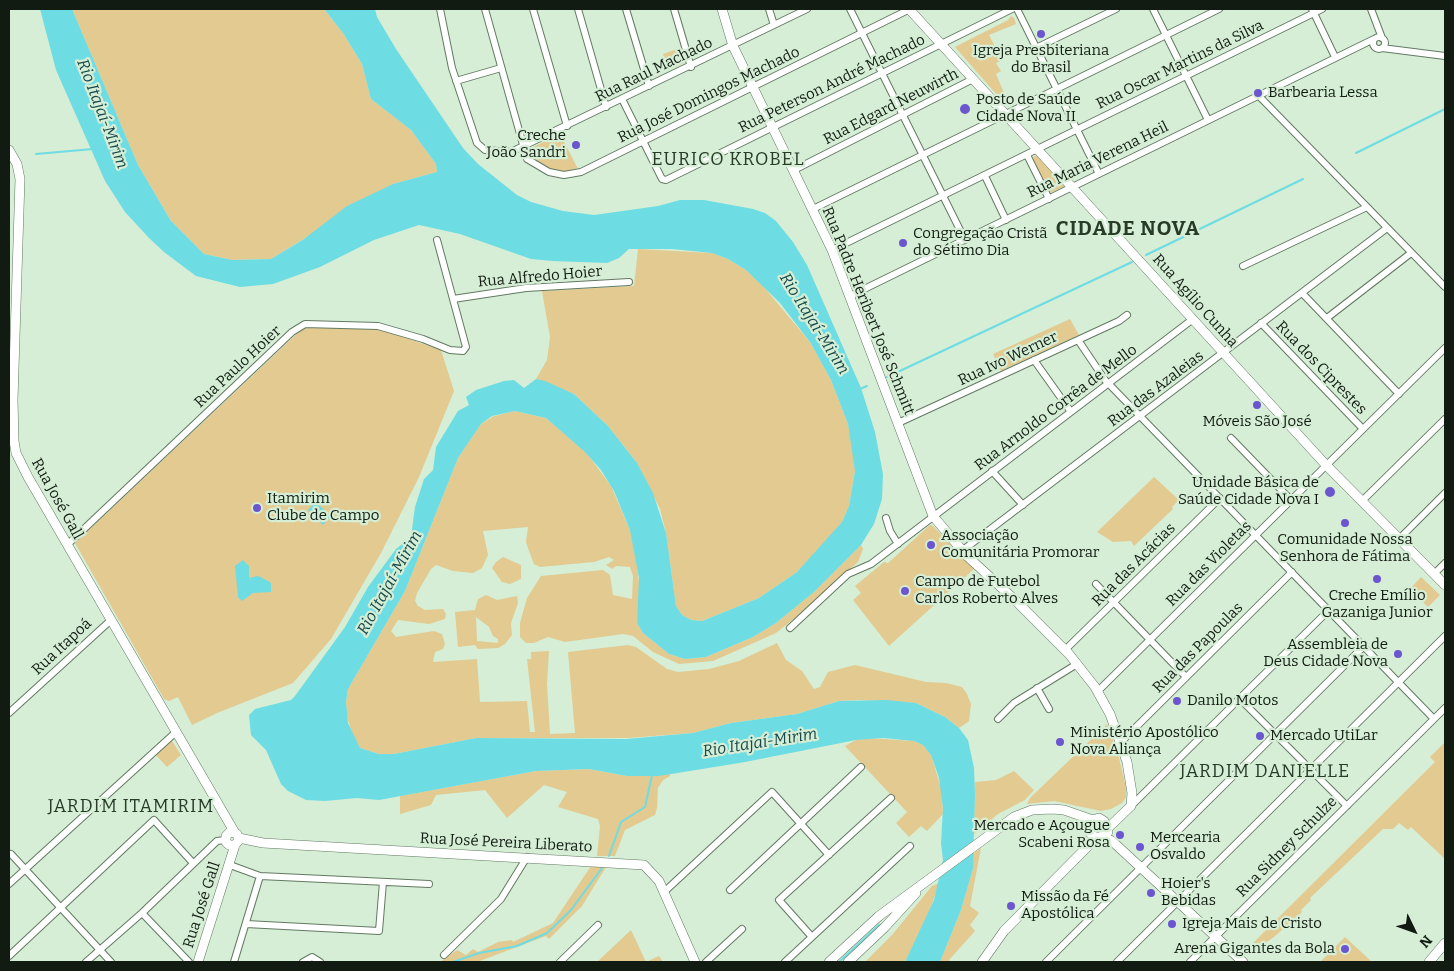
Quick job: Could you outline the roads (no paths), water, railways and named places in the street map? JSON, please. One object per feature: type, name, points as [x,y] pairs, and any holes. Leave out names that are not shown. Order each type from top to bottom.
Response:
[{"type":"main road","name":"Rua Padre Heribert José Schmitt","points":[[722,9],[733,46],[832,250],[933,516],[962,550],[1065,650],[1097,692],[1121,742],[1131,778],[1128,809]]},
{"type":"main road","name":"Rua Agílio Cunha","points":[[909,9],[1326,465],[1445,585]]},
{"type":"main road","name":"Rua José Gall","points":[[9,150],[20,172],[12,332],[11,428],[14,441],[21,464],[228,823],[232,840],[230,865],[198,962]]},
{"type":"main road","points":[[829,962],[879,916],[1014,817],[1032,810],[1052,809],[1073,813],[1099,829],[1243,962]]},
{"type":"main road","points":[[982,962],[1004,931],[1085,850],[1099,829],[1128,809]]},
{"type":"main road","name":"Rua José Pereira Liberato","points":[[232,840],[644,865],[656,876],[695,962]]},
{"type":"main road","points":[[848,962],[885,927],[933,876]]},
{"type":"main road","points":[[1428,962],[1445,943]]},
{"type":"street","points":[[440,9],[456,81],[501,68]]},
{"type":"street","points":[[485,9],[524,148]]},
{"type":"street","points":[[533,9],[567,126]]},
{"type":"street","points":[[578,9],[606,107]]},
{"type":"street","points":[[626,9],[649,86]]},
{"type":"street","points":[[674,9],[691,67]]},
{"type":"street","points":[[769,9],[774,25]]},
{"type":"street","name":"Rua Raul Machado","points":[[456,81],[479,146],[485,150],[512,152],[524,148],[807,9]]},
{"type":"street","points":[[850,9],[965,240]]},
{"type":"street","name":"Rua José Domingos Machado","points":[[524,148],[531,164],[549,172],[564,175],[581,172],[909,9]]},
{"type":"street","name":"Rua Peterson André Machado","points":[[643,141],[662,179],[666,180],[1012,9]]},
{"type":"street","points":[[1017,9],[1099,174]]},
{"type":"street","points":[[1036,48],[1116,9]]},
{"type":"street","points":[[1153,9],[1208,120]]},
{"type":"street","points":[[813,209],[924,156],[1219,9]]},
{"type":"street","name":"Rua Oscar Martins da Silva","points":[[832,250],[1038,150],[1313,11],[1322,9]]},
{"type":"street","points":[[1371,9],[1379,40]]},
{"type":"street","points":[[1313,11],[1335,56]]},
{"type":"street","name":"Rua Maria Verena Heil","points":[[850,296],[1357,46],[1379,40],[1394,48],[1445,56]]},
{"type":"street","name":"Rua Edgard Neuwirth","points":[[794,170],[973,79]]},
{"type":"street","points":[[1258,95],[1445,287]]},
{"type":"street","points":[[622,99],[643,141]]},
{"type":"street","points":[[1027,155],[1049,199]]},
{"type":"street","points":[[985,176],[1006,220]]},
{"type":"street","points":[[1243,266],[1367,207]]},
{"type":"street","name":"Rua das Azaleias","points":[[962,550],[1387,228]]},
{"type":"street","points":[[437,240],[453,299]]},
{"type":"street","points":[[1327,318],[1411,252]]},
{"type":"street","name":"Rua Alfredo Hoier","points":[[453,299],[526,288],[629,282]]},
{"type":"street","points":[[1302,293],[1399,394]]},
{"type":"street","name":"Rua Paulo Hoier","points":[[67,545],[299,326],[311,322],[378,326],[423,339],[450,350],[463,351],[466,347],[453,299]]},
{"type":"street","name":"Rua Ivo Werner","points":[[898,423],[1119,321],[1127,315]]},
{"type":"street","name":"Rua Arnoldo Corrêa de Mello","points":[[790,628],[848,574],[871,564],[1193,319]]},
{"type":"street","name":"Rua dos Ciprestes","points":[[1261,323],[1363,429]]},
{"type":"street","points":[[1078,340],[1109,383],[1434,719]]},
{"type":"street","name":"Rua das Violetas","points":[[1097,692],[1445,348]]},
{"type":"street","points":[[1034,360],[1070,412]]},
{"type":"street","points":[[1362,501],[1445,419]]},
{"type":"street","points":[[1231,438],[1291,500]]},
{"type":"street","points":[[992,471],[1023,505]]},
{"type":"street","points":[[1399,539],[1445,493]]},
{"type":"street","name":"Rua das Acácias","points":[[1065,650],[1220,498]]},
{"type":"street","points":[[886,518],[890,531],[898,544]]},
{"type":"street","points":[[1434,574],[1445,563]]},
{"type":"street","name":"Rua das Papoulas","points":[[1121,742],[1292,572]]},
{"type":"street","points":[[1096,584],[1186,677]]},
{"type":"street","points":[[1128,809],[1329,610]]},
{"type":"street","name":"Rua Itapoá","points":[[9,714],[111,620]]},
{"type":"street","points":[[1117,962],[1445,636]]},
{"type":"street","points":[[1046,962],[1364,646]]},
{"type":"street","points":[[998,719],[1014,703],[1077,664]]},
{"type":"street","points":[[1037,688],[1049,709]]},
{"type":"street","points":[[1240,698],[1347,806]]},
{"type":"street","name":"Rua Sidney Schulze","points":[[1190,962],[1445,708]]},
{"type":"street","points":[[9,884],[176,732]]},
{"type":"street","points":[[730,890],[862,767]]},
{"type":"street","points":[[664,892],[772,792],[829,855]]},
{"type":"street","points":[[812,937],[779,900],[891,798]]},
{"type":"street","points":[[9,956],[154,820],[193,863]]},
{"type":"street","points":[[86,962],[142,913],[217,841],[232,840]]},
{"type":"street","points":[[785,962],[910,846]]},
{"type":"street","points":[[10,854],[111,962]]},
{"type":"street","points":[[444,955],[501,899],[527,857]]},
{"type":"street","points":[[230,865],[260,876],[429,884]]},
{"type":"street","points":[[234,962],[260,876]]},
{"type":"street","points":[[246,924],[378,931],[383,882]]},
{"type":"street","points":[[142,913],[188,962]]},
{"type":"street","points":[[560,962],[598,925]]},
{"type":"street","points":[[706,962],[742,929]]},
{"type":"street","points":[[302,962],[312,957],[320,962]]},
{"type":"water","name":"Rio Itajaí-Mirim","points":[[40,9],[72,9],[138,165],[171,221],[204,254],[232,260],[271,259],[304,239],[347,206],[393,184],[437,172],[436,164],[411,130],[371,99],[362,64],[343,33],[324,9],[375,9],[377,17],[396,49],[463,148],[478,164],[517,195],[531,202],[563,211],[594,215],[658,206],[680,200],[704,200],[753,209],[765,213],[776,221],[793,242],[807,265],[861,388],[875,432],[883,474],[882,499],[874,524],[861,545],[814,592],[776,623],[753,637],[706,657],[685,659],[669,654],[643,633],[637,623],[639,578],[630,530],[614,491],[601,470],[585,452],[546,418],[515,411],[492,416],[481,424],[458,458],[405,591],[348,689],[346,702],[348,723],[360,748],[379,754],[394,754],[476,738],[626,739],[693,733],[731,723],[797,714],[839,701],[887,700],[916,703],[945,717],[959,728],[968,740],[974,768],[973,869],[961,910],[940,962],[905,962],[934,900],[943,860],[941,843],[943,808],[939,778],[931,755],[923,745],[914,741],[883,738],[856,740],[745,762],[659,776],[627,776],[589,769],[536,771],[379,800],[357,798],[325,801],[306,800],[288,791],[281,784],[266,750],[251,735],[249,715],[255,709],[291,700],[295,696],[345,627],[368,587],[396,549],[411,537],[415,507],[424,479],[433,470],[436,447],[458,411],[469,405],[466,397],[476,390],[504,381],[514,380],[524,388],[536,379],[545,381],[574,394],[608,426],[637,463],[653,493],[666,533],[676,606],[682,615],[691,620],[702,621],[759,598],[797,572],[842,522],[849,506],[855,471],[848,424],[831,380],[810,342],[780,303],[746,270],[728,259],[712,253],[672,249],[629,249],[619,258],[607,263],[531,259],[460,234],[419,225],[374,240],[320,267],[273,284],[240,287],[196,276],[149,238],[125,212],[105,181],[56,70]]},
{"type":"water","points":[[315,502],[330,517],[323,525],[308,510]]},
{"type":"water","points":[[243,560],[249,566],[249,578],[258,576],[268,581],[271,583],[271,592],[253,593],[242,601],[238,597],[235,566]]},
{"type":"waterway","points":[[1356,153],[1445,109]]},
{"type":"waterway","points":[[36,154],[93,149]]},
{"type":"waterway","points":[[1146,255],[1303,179]]},
{"type":"waterway","points":[[887,377],[1132,262]]},
{"type":"waterway","points":[[860,389],[867,386]]},
{"type":"waterway","points":[[609,856],[621,822],[645,807],[652,775]]},
{"type":"waterway","points":[[453,962],[479,953],[517,946],[547,933],[571,910],[602,868]]},
{"type":"waterway","points":[[839,962],[879,925]]},
{"type":"place","name":"Igreja Presbiteriana do Brasil","points":[[1041,34]]},
{"type":"place","name":"Barbearia Lessa","points":[[1258,93]]},
{"type":"place","name":"Posto de Saúde Cidade Nova II","points":[[965,109]]},
{"type":"place","name":"Creche João Sandri","points":[[576,145]]},
{"type":"place","name":"Congregação Cristã do Sétimo Dia","points":[[903,243]]},
{"type":"place","name":"Móveis São José","points":[[1257,405]]},
{"type":"place","name":"Unidade Básica de Saúde Cidade Nova I","points":[[1330,492]]},
{"type":"place","name":"Itamirim Clube de Campo","points":[[257,508]]},
{"type":"place","name":"Comunidade Nossa Senhora de Fátima","points":[[1345,523]]},
{"type":"place","name":"Associação Comunitária Promorar","points":[[931,545]]},
{"type":"place","name":"Creche Emílio Gazaniga Junior","points":[[1377,579]]},
{"type":"place","name":"Campo de Futebol Carlos Roberto Alves","points":[[905,591]]},
{"type":"place","name":"Assembleia de Deus Cidade Nova","points":[[1398,654]]},
{"type":"place","name":"Danilo Motos","points":[[1177,701]]},
{"type":"place","name":"Mercado UtiLar","points":[[1260,736]]},
{"type":"place","name":"Ministério Apostólico Nova Aliança","points":[[1060,742]]},
{"type":"place","name":"Mercado e Açougue Scabeni Rosa","points":[[1120,835]]},
{"type":"place","name":"Mercearia Osvaldo","points":[[1140,847]]},
{"type":"place","name":"Hoier's Bebidas","points":[[1151,893]]},
{"type":"place","name":"Missão da Fé Apostólica","points":[[1011,906]]},
{"type":"place","name":"Igreja Mais de Cristo","points":[[1172,924]]},
{"type":"place","name":"Arena Gigantes da Bola","points":[[1345,949]]},
{"type":"district","name":"EURICO KROBEL","points":[[728,160]]},
{"type":"district","name":"CIDADE NOVA","points":[[1128,229]]},
{"type":"district","name":"JARDIM DANIELLE","points":[[1265,772]]},
{"type":"district","name":"JARDIM ITAMIRIM","points":[[131,807]]}]
